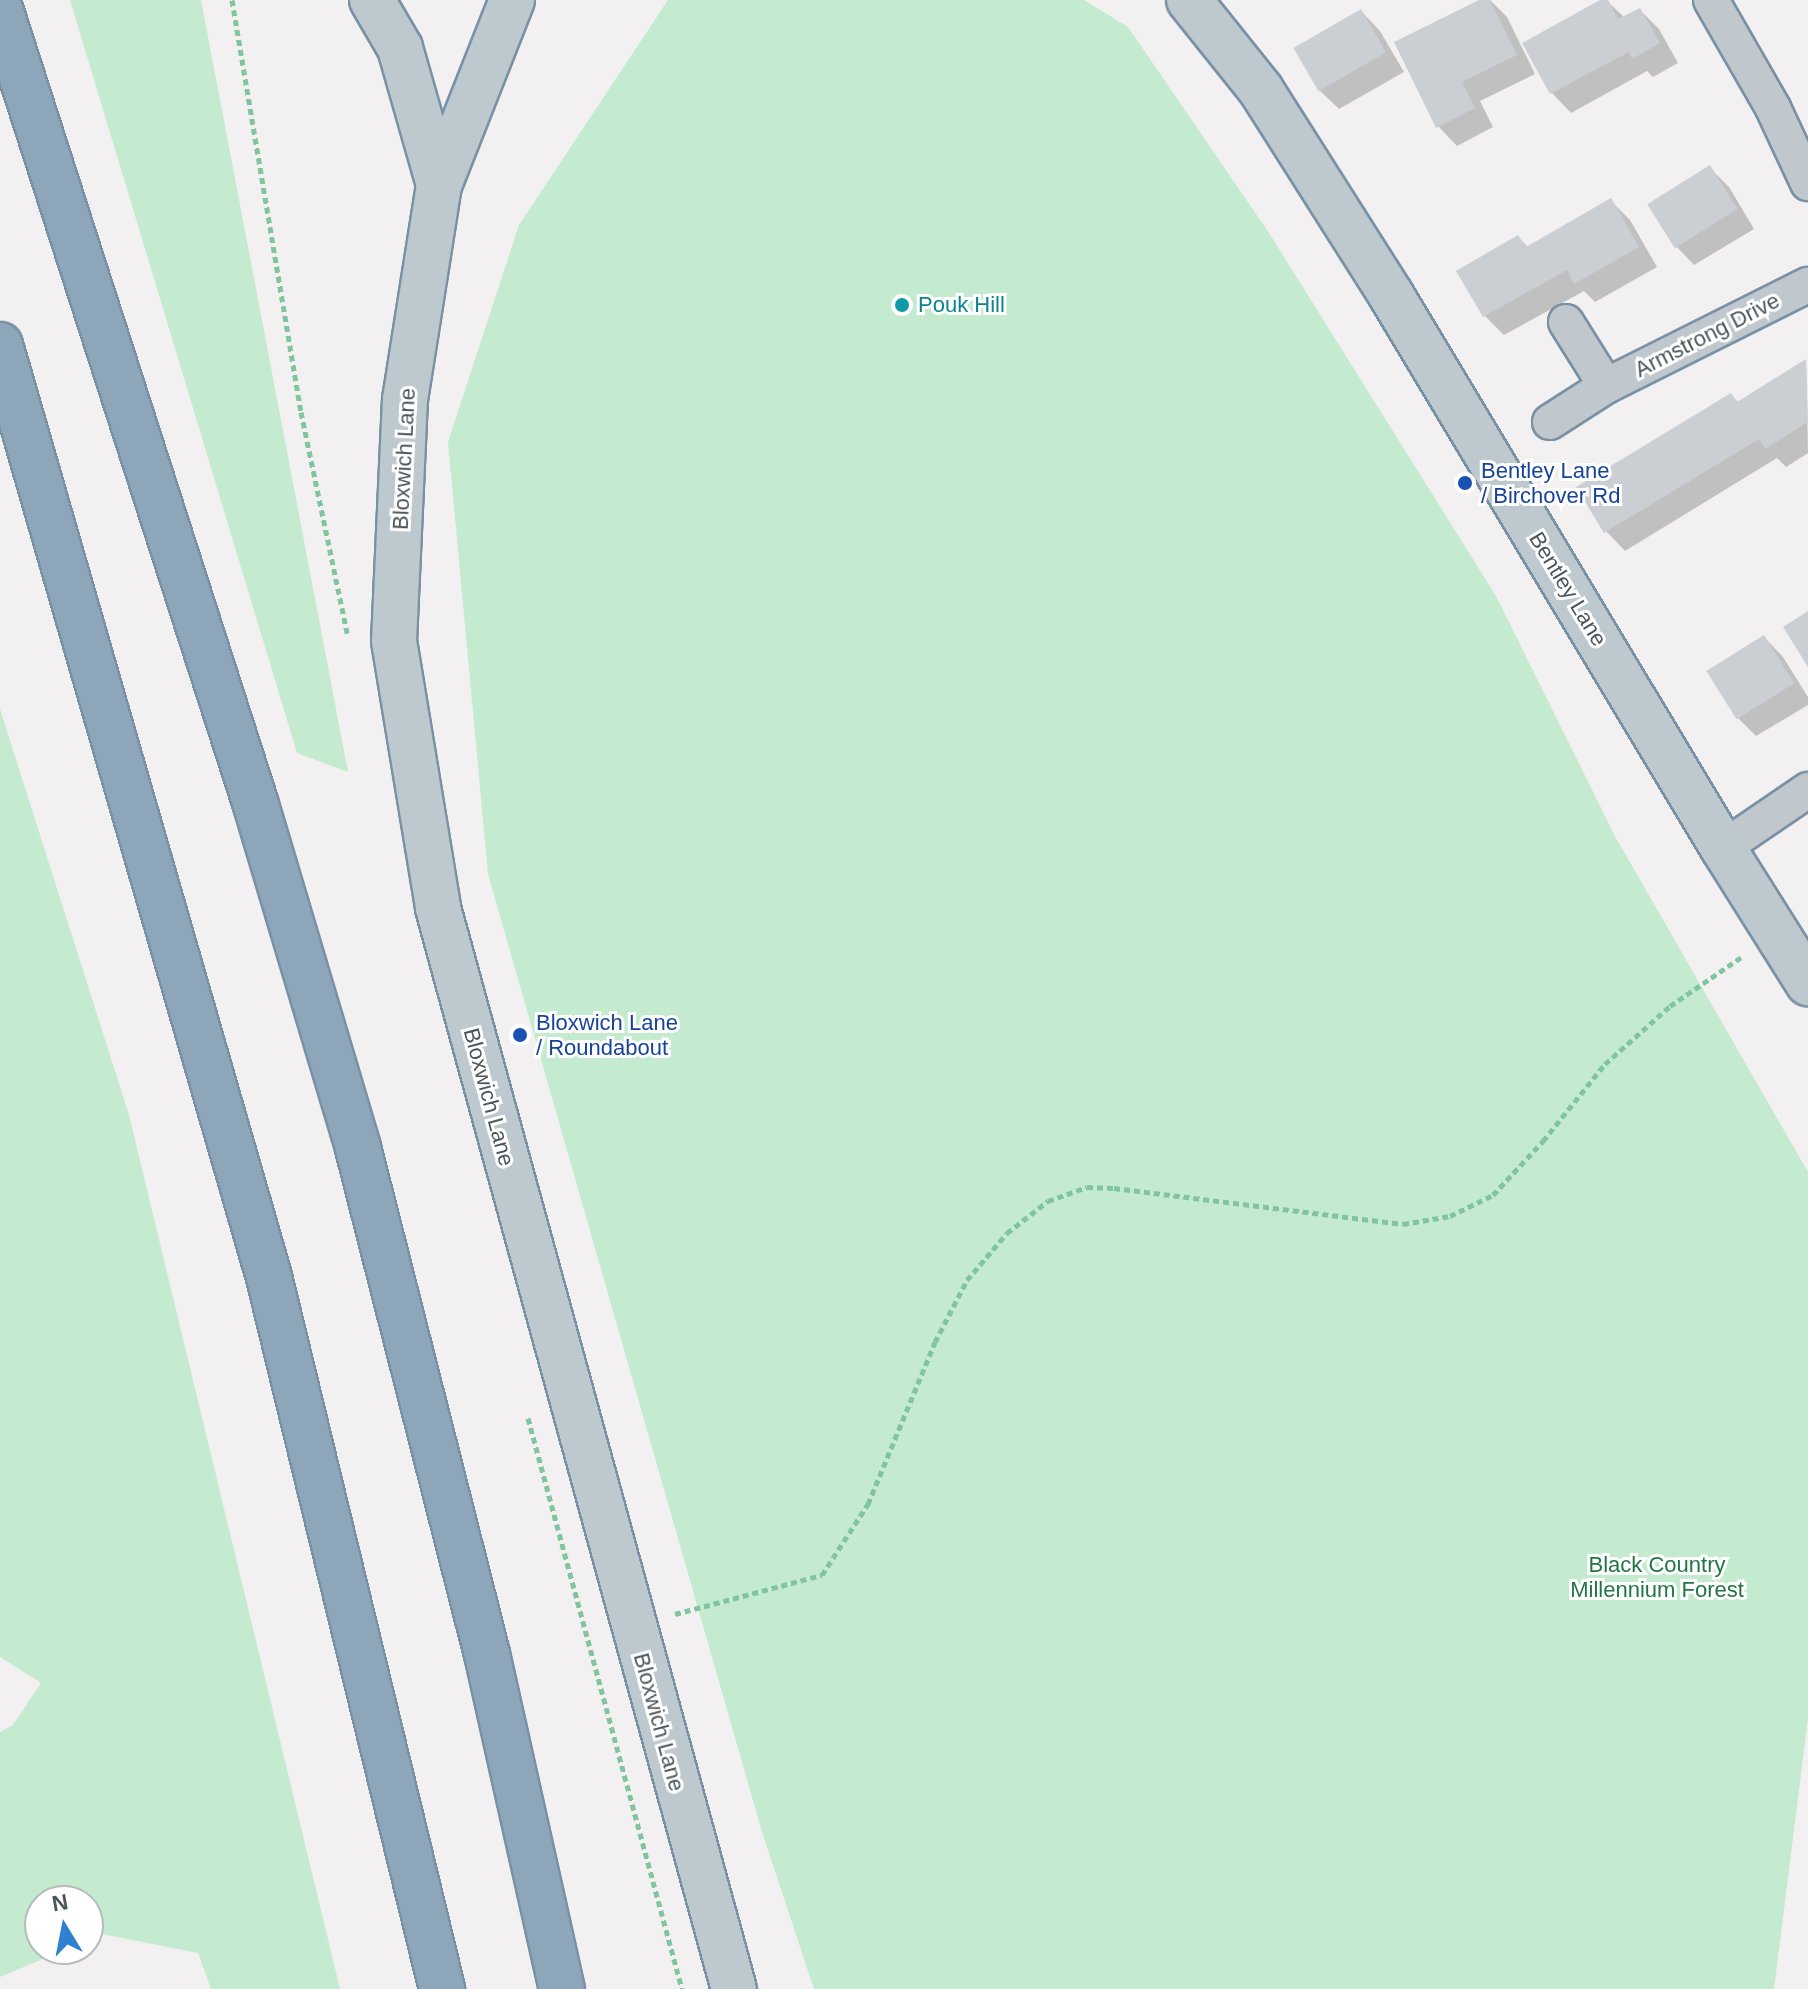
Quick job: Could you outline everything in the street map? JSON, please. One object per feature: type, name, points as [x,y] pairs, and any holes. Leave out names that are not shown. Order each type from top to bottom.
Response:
[{"type":"highway","points":[[0,9],[256,805],[358,1148],[487,1654],[562,1989]]},
{"type":"highway","points":[[0,345],[269,1277],[442,1989]]},
{"type":"street","name":"Bloxwich Lane","points":[[372,0],[400,48],[439,185]]},
{"type":"street","name":"Bloxwich Lane","points":[[512,0],[439,185],[405,399],[394,641],[438,908],[734,1989]]},
{"type":"street","name":"Bentley Lane","points":[[1189,0],[1261,90],[1408,322],[1723,848],[1808,983]]},
{"type":"street","points":[[1711,0],[1773,108],[1808,183]]},
{"type":"street","name":"Armstrong Drive","points":[[1550,422],[1606,386],[1808,285]]},
{"type":"street","points":[[1566,322],[1606,386]]},
{"type":"street","points":[[1723,848],[1808,790]]},
{"type":"path","points":[[674,1614],[822,1575],[868,1504],[935,1342],[967,1280],[1007,1233],[1048,1201],[1087,1187],[1114,1188],[1403,1224],[1450,1216],[1493,1195],[1543,1141],[1605,1064],[1670,1006],[1777,933]]},
{"type":"green space","points":[[70,0],[201,0],[348,772],[297,753]]},
{"type":"green space","name":"Black Country Millennium Forest","points":[[668,0],[1084,0],[1128,27],[1269,233],[1496,596],[1616,838],[1808,1172],[1808,1719],[1774,1989],[814,1989],[762,1832],[488,874],[448,442],[519,225]]},
{"type":"green space","points":[[0,709],[129,1115],[340,1989],[211,1989],[198,1953],[104,1934],[104,1885],[24,1885],[24,1965],[28,1965],[0,1977],[0,1732],[13,1725],[41,1683],[0,1657]]},
{"type":"building","points":[[1479,0],[1490,0],[1517,55],[1462,82],[1475,108],[1436,128],[1394,42]]},
{"type":"building","points":[[1600,0],[1608,0],[1618,19],[1640,8],[1660,43],[1632,59],[1629,52],[1550,94],[1522,43]]},
{"type":"building","points":[[1361,9],[1386,52],[1318,91],[1293,48]]},
{"type":"building","points":[[1710,165],[1738,209],[1675,248],[1647,204]]},
{"type":"building","points":[[1611,198],[1639,247],[1574,284],[1567,270],[1483,317],[1456,271],[1518,235],[1526,247]]},
{"type":"building","points":[[1806,359],[1808,422],[1765,449],[1759,439],[1604,533],[1576,487],[1731,393],[1737,402]]},
{"type":"building","points":[[1808,611],[1808,667],[1783,627]]},
{"type":"building","points":[[1764,635],[1794,683],[1737,719],[1706,671]]},
{"type":"place","name":"Pouk Hill","points":[[902,305]]},
{"type":"place","name":"Bentley Lane / Birchover Rd","points":[[1465,483]]},
{"type":"place","name":"Bloxwich Lane / Roundabout","points":[[520,1035]]}]
